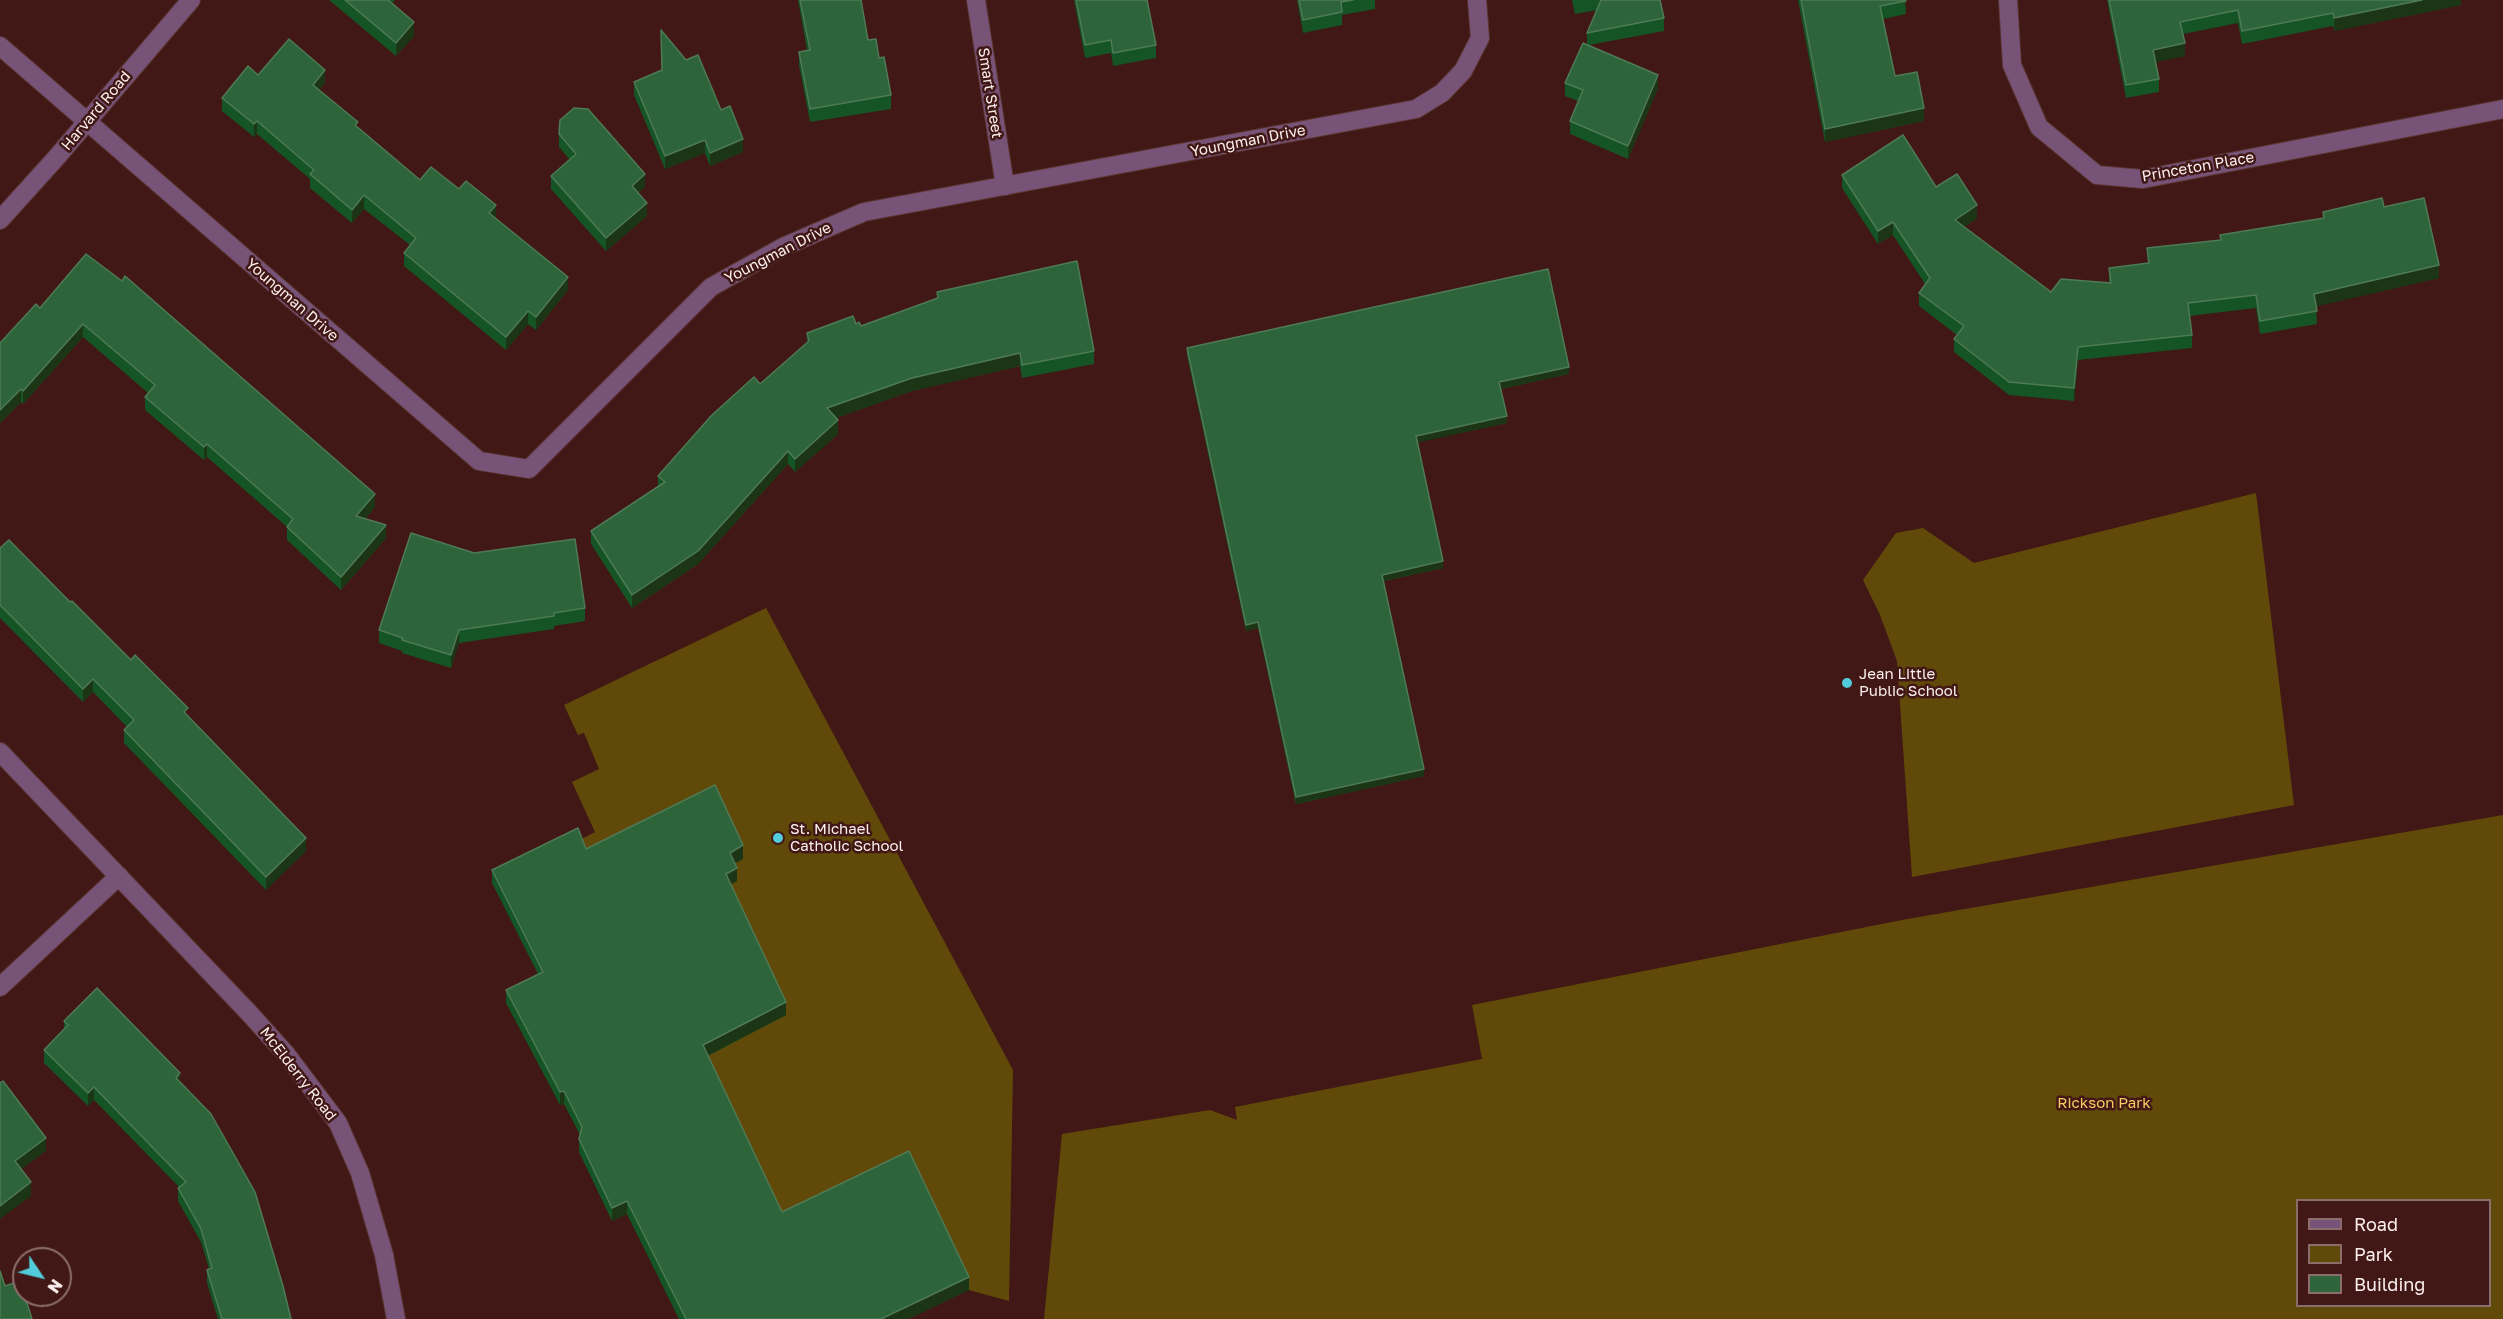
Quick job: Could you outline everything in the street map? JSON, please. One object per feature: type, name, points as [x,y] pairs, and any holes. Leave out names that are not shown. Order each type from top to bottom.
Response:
[{"type":"street","name":"Harvard Road","points":[[0,220],[190,0]]},
{"type":"street","name":"Smart Street","points":[[976,0],[1005,186]]},
{"type":"street","name":"Youngman Drive","points":[[87,122],[479,461],[529,469],[711,287],[783,247],[864,212],[1416,110],[1442,93],[1463,71],[1480,38],[1477,0]]},
{"type":"street","name":"Princeton Place","points":[[2008,0],[2012,65],[2039,127],[2097,174],[2143,179],[2503,109]]},
{"type":"street","points":[[0,46],[87,122]]},
{"type":"street","name":"McElderry Road","points":[[0,752],[286,1054],[338,1123],[360,1173],[384,1255],[396,1319]]},
{"type":"street","points":[[0,987],[119,876]]},
{"type":"green space","points":[[2256,493],[2294,805],[1912,877],[1897,661],[1880,615],[1863,580],[1896,533],[1923,528],[1974,563]]},
{"type":"green space","points":[[766,608],[1013,1070],[1009,1301],[969,1290],[909,1164],[782,1225],[586,863],[578,841],[595,832],[572,782],[599,769],[584,733],[578,735],[564,705]]},
{"type":"green space","name":"Rickson Park","points":[[2503,815],[2503,1319],[1044,1319],[1062,1134],[1210,1110],[1237,1120],[1235,1107],[1482,1059],[1472,1005],[1902,920]]},
{"type":"building","points":[[345,0],[388,0],[414,22],[396,43]]},
{"type":"building","points":[[800,0],[861,0],[868,40],[876,39],[879,58],[884,57],[891,95],[810,109],[799,52],[810,50]]},
{"type":"building","points":[[1076,0],[1147,0],[1156,45],[1113,53],[1111,40],[1085,45]]},
{"type":"building","points":[[1299,0],[1353,0],[1341,2],[1342,12],[1303,20]]},
{"type":"building","points":[[1601,0],[1660,0],[1664,18],[1587,33]]},
{"type":"building","points":[[1801,0],[1905,0],[1880,6],[1895,76],[1917,72],[1924,108],[1825,129]]},
{"type":"building","points":[[2109,0],[2422,0],[2334,18],[2333,13],[2242,31],[2238,10],[2180,22],[2185,43],[2153,50],[2159,79],[2126,85]]},
{"type":"building","points":[[661,30],[686,60],[698,55],[721,110],[730,106],[743,139],[710,153],[705,140],[665,156],[634,82],[662,70]]},
{"type":"building","points":[[289,39],[325,70],[313,85],[358,122],[355,125],[420,180],[431,167],[459,189],[466,181],[496,205],[489,213],[568,277],[536,317],[528,311],[506,337],[404,253],[416,238],[364,195],[352,210],[310,174],[314,170],[257,121],[254,124],[222,98],[248,66],[258,75]]},
{"type":"building","points":[[1583,43],[1658,75],[1628,146],[1570,121],[1583,90],[1565,83]]},
{"type":"building","points":[[574,108],[588,109],[645,174],[632,186],[647,203],[606,238],[551,176],[576,154],[559,134],[560,120]]},
{"type":"building","points":[[1903,135],[1936,187],[1957,174],[1977,205],[1955,220],[2051,292],[2061,279],[2111,283],[2109,268],[2149,263],[2147,248],[2221,240],[2220,235],[2324,218],[2323,212],[2382,198],[2384,207],[2424,198],[2439,265],[2314,294],[2317,311],[2260,321],[2256,295],[2188,303],[2192,335],[2078,347],[2074,388],[2009,382],[1954,339],[1964,326],[1919,293],[1930,278],[1893,222],[1878,231],[1842,175]]},
{"type":"building","points":[[86,254],[122,281],[125,276],[375,494],[356,516],[386,525],[341,577],[287,527],[293,519],[207,444],[204,447],[145,397],[155,385],[83,324],[23,391],[21,389],[0,410],[0,343],[36,304],[40,308]]},
{"type":"building","points":[[1077,261],[1094,351],[1022,365],[1020,353],[912,378],[827,408],[838,420],[795,459],[788,451],[698,551],[632,595],[591,531],[665,482],[658,476],[712,415],[754,377],[760,384],[809,341],[807,333],[853,316],[856,324],[859,322],[861,326],[938,298],[937,292]]},
{"type":"building","points":[[1548,269],[1569,367],[1499,382],[1507,416],[1416,436],[1443,561],[1382,575],[1424,769],[1296,797],[1258,622],[1246,625],[1187,348]]},
{"type":"building","points":[[411,533],[474,553],[575,539],[585,608],[554,613],[554,616],[459,630],[451,655],[402,640],[403,638],[379,630]]},
{"type":"building","points":[[9,540],[131,660],[135,655],[188,708],[184,712],[306,838],[266,877],[124,730],[134,720],[93,679],[83,689],[0,605],[0,548]]},
{"type":"building","points":[[715,785],[743,845],[730,853],[737,868],[726,874],[786,1002],[703,1045],[782,1212],[909,1151],[969,1277],[881,1319],[686,1319],[627,1201],[612,1208],[579,1139],[582,1127],[564,1091],[560,1092],[506,990],[543,972],[492,870],[578,828],[586,849]]},
{"type":"building","points":[[97,988],[180,1073],[176,1078],[211,1114],[255,1192],[291,1319],[222,1319],[207,1270],[212,1268],[201,1229],[178,1188],[186,1182],[94,1087],[88,1093],[44,1050],[68,1025],[64,1021]]},
{"type":"building","points":[[3,1081],[46,1138],[15,1161],[31,1182],[0,1206],[0,1083]]},
{"type":"building","points":[[0,1271],[5,1286],[12,1284],[12,1307],[28,1307],[32,1319],[0,1319]]},
{"type":"place","name":"Jean Little Public School","points":[[1847,683]]},
{"type":"place","name":"St. Michael Catholic School","points":[[778,838]]}]
